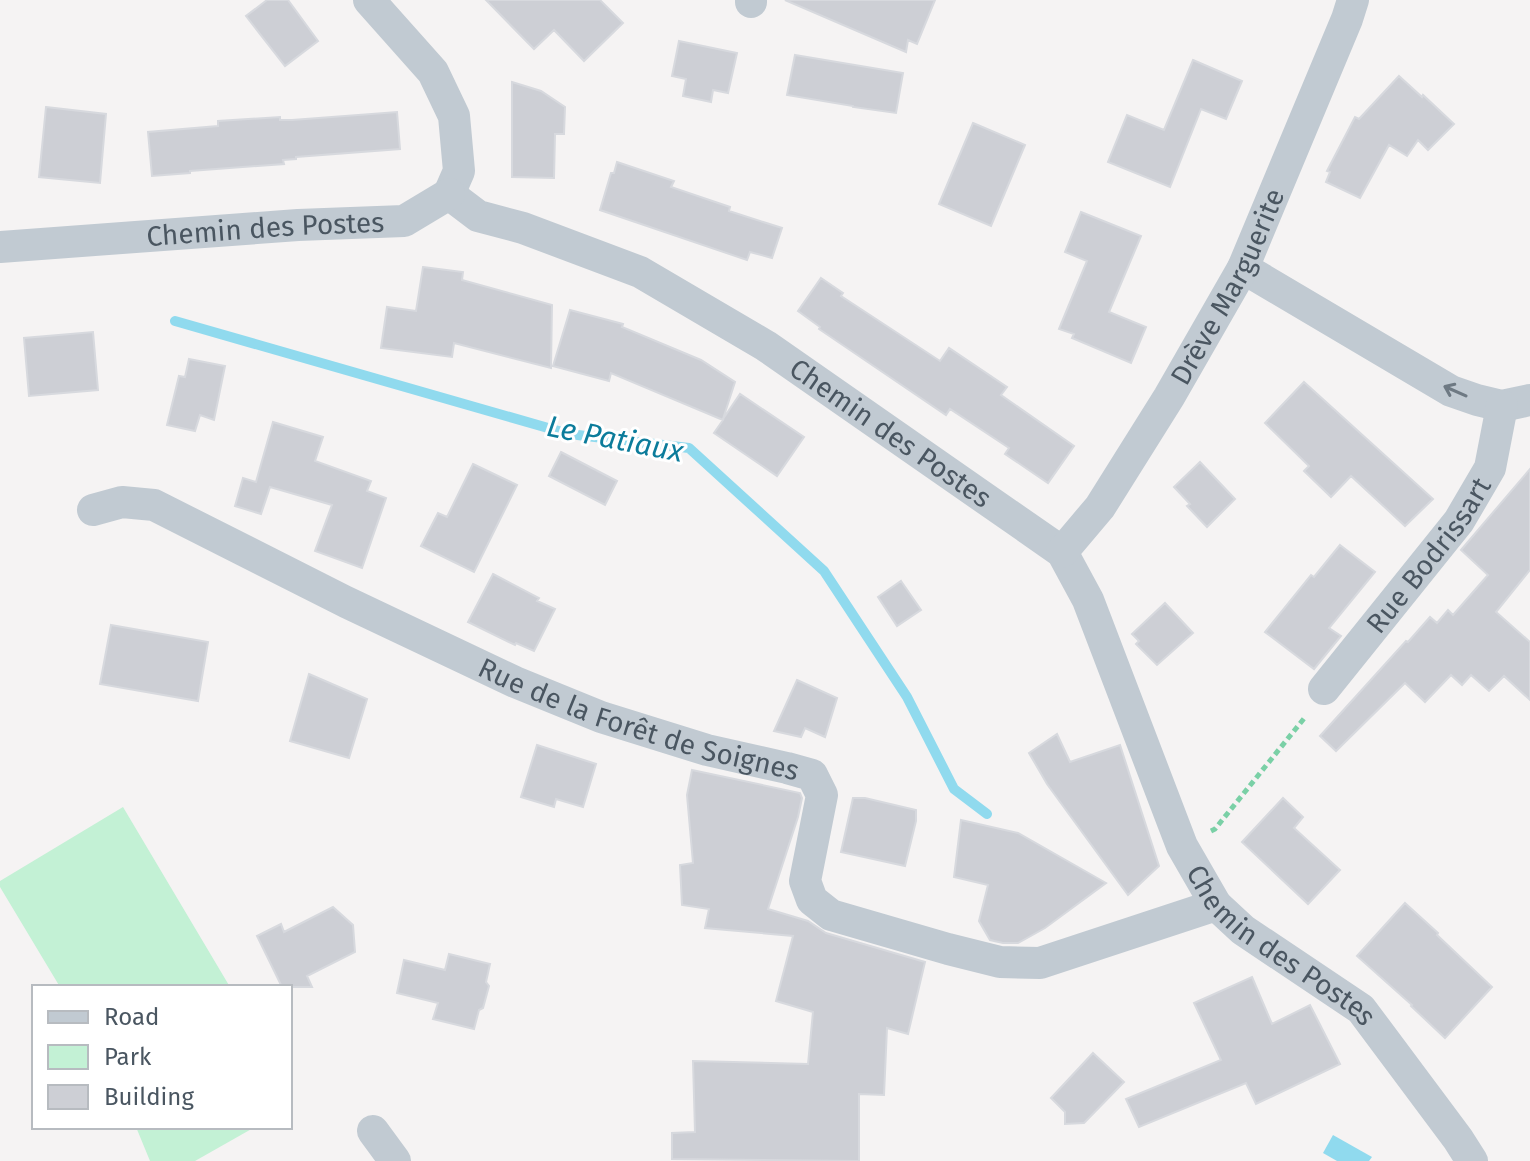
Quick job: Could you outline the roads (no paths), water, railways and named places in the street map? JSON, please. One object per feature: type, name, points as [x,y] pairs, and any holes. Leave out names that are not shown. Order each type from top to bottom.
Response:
[{"type":"street","points":[[369,0],[433,72],[454,116],[459,171],[449,194]]},
{"type":"street","name":"Drève Marguerite","points":[[1062,552],[1100,507],[1169,397],[1243,268],[1353,0]]},
{"type":"street","name":"Chemin des Postes","points":[[0,247],[298,225],[404,221],[449,194],[478,216],[523,228],[640,272],[766,346],[1062,552],[1088,600],[1182,846],[1216,905],[1243,930],[1361,1009],[1472,1161]]},
{"type":"street","name":"Rue Bodrissart","points":[[1243,268],[1451,391],[1477,400],[1516,403],[1490,468],[1459,521],[1324,689]]},
{"type":"street","name":"Rue de la Forêt de Soignes","points":[[93,510],[122,502],[154,505],[346,602],[515,682],[616,722],[707,750],[812,775],[822,795],[805,881],[812,900],[831,915],[1000,962],[1040,963],[1216,905]]},
{"type":"street","points":[[373,1131],[395,1161]]},
{"type":"water","points":[[1333,1135],[1372,1157],[1369,1161],[1337,1161],[1323,1153]]},
{"type":"waterway","name":"Le Patiaux","points":[[175,321],[569,434],[689,448],[824,571],[907,697],[954,789],[987,814]]}]
